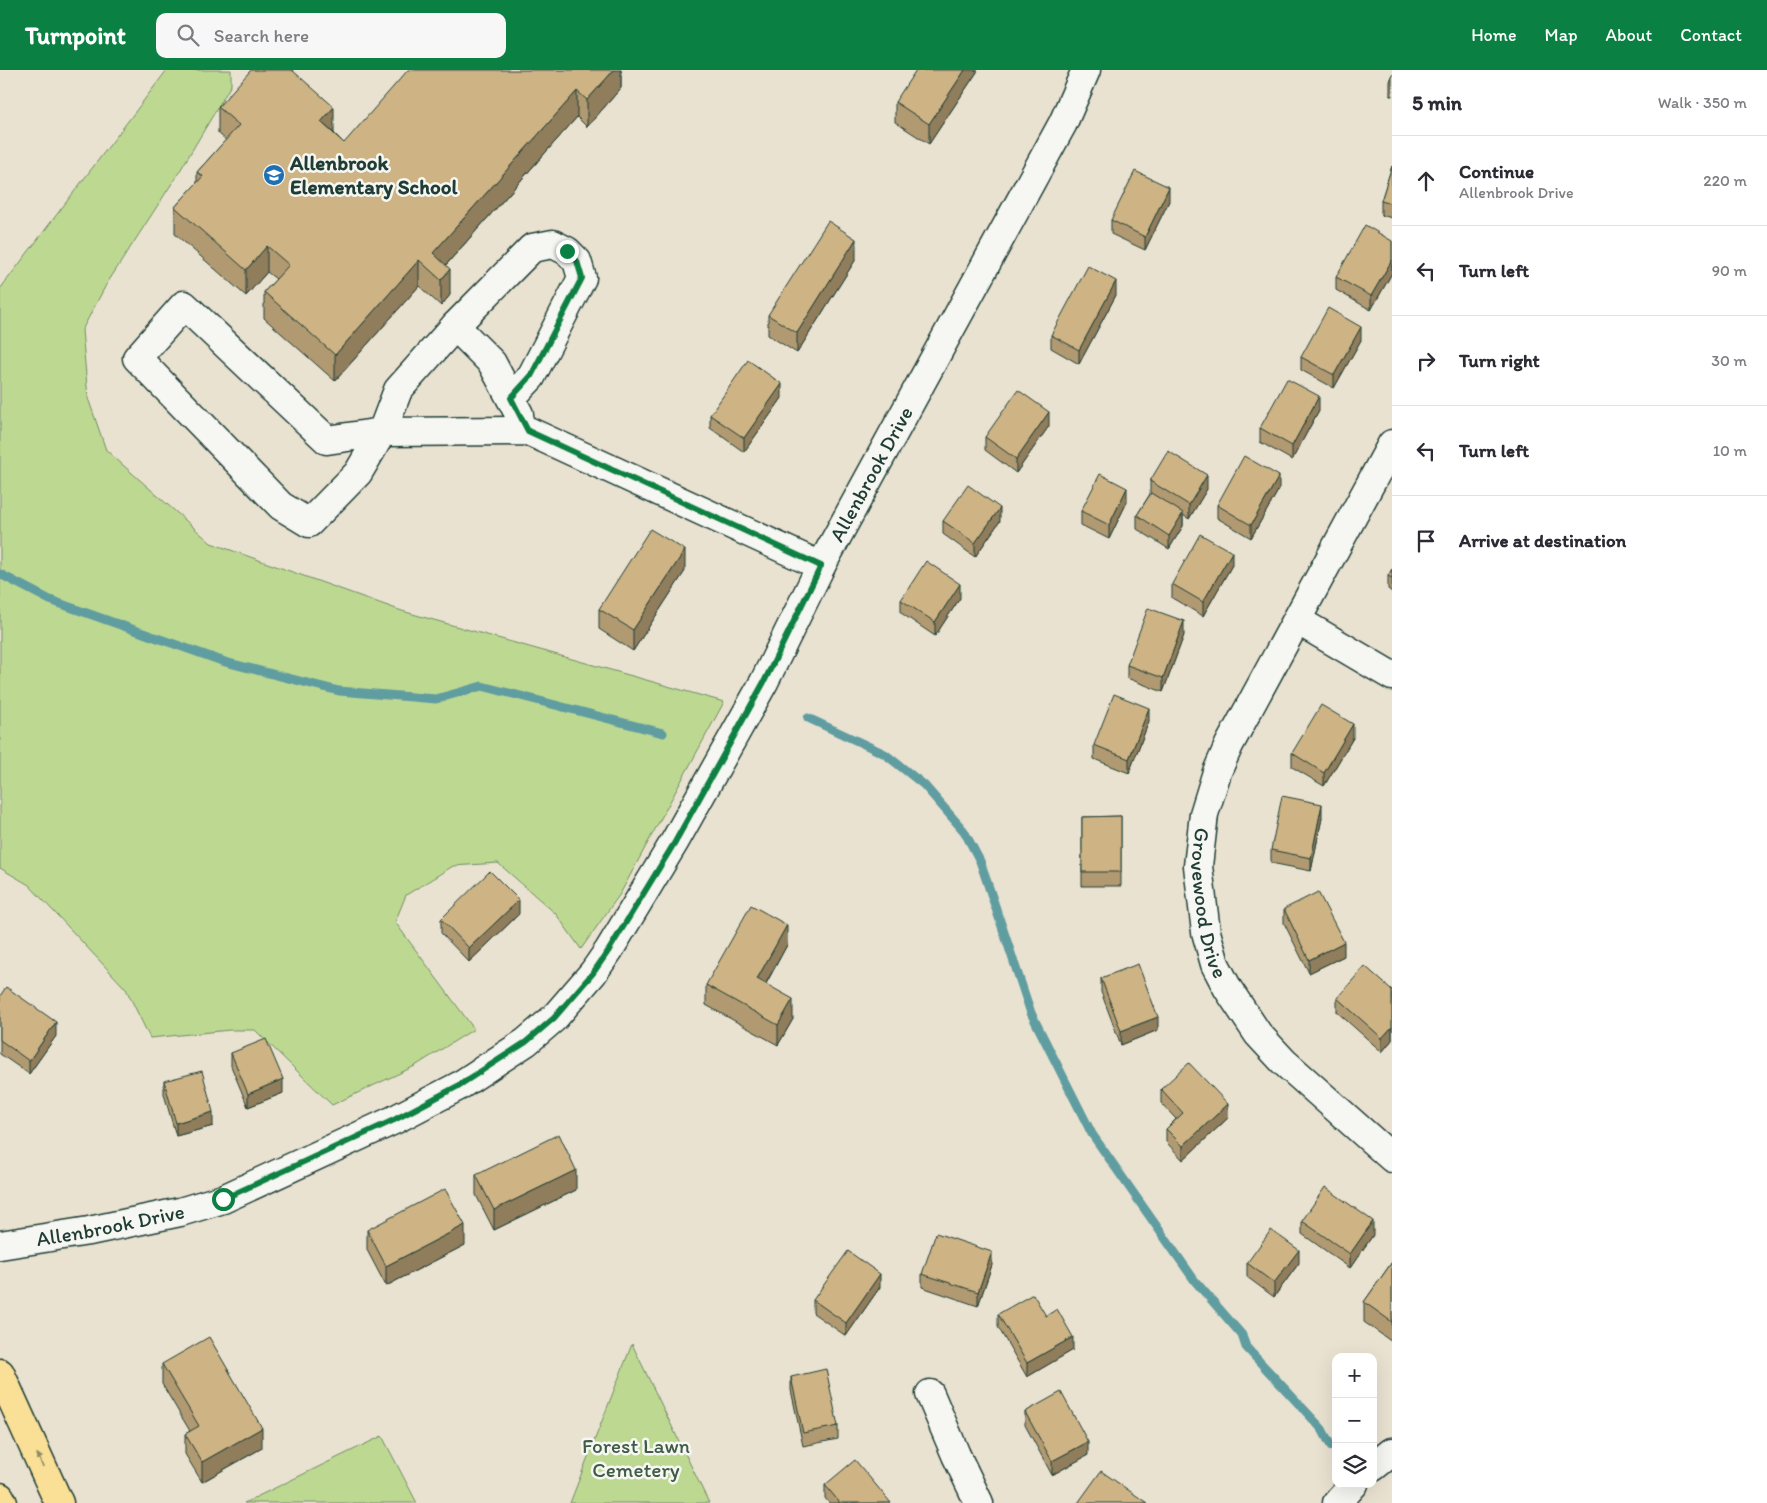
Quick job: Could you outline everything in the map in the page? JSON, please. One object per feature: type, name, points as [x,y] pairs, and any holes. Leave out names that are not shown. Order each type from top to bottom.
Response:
[{"type":"main road","points":[[0,1373],[59,1503]]},
{"type":"main road","points":[[0,1497],[3,1503]]},
{"type":"street","name":"Allenbrook Drive","points":[[0,1245],[98,1229],[180,1212],[223,1199],[394,1120],[458,1086],[526,1042],[554,1018],[593,973],[609,950],[675,842],[764,682],[821,566],[1063,123],[1086,70]]},
{"type":"street","points":[[511,398],[531,376],[582,278],[577,261],[567,251],[553,244],[532,248],[455,326],[398,390],[382,432],[358,474],[309,523],[281,506],[137,358],[184,305],[327,440],[382,432],[528,431],[821,566]]},
{"type":"street","points":[[455,326],[492,363],[528,431]]},
{"type":"street","name":"Grovewood Drive","points":[[1392,444],[1229,745],[1217,772],[1204,814],[1198,866],[1206,932],[1215,964],[1228,989],[1258,1034],[1284,1062],[1392,1158]]},
{"type":"street","points":[[1297,620],[1392,676]]},
{"type":"street","points":[[930,1394],[979,1503]]},
{"type":"street","points":[[1377,1464],[1392,1452]]},
{"type":"street","points":[[1337,1503],[1350,1488]]},
{"type":"green space","points":[[167,70],[231,70],[231,85],[178,174],[106,285],[82,330],[88,398],[106,450],[211,543],[402,611],[724,702],[620,894],[581,949],[556,914],[498,863],[453,866],[406,895],[395,922],[474,1029],[415,1066],[332,1105],[255,1030],[230,1030],[150,1038],[126,989],[29,885],[0,868],[0,289]]},
{"type":"green space","name":"Forest Lawn Cemetery","points":[[632,1344],[709,1503],[570,1503]]},
{"type":"green space","points":[[382,1436],[417,1503],[244,1503]]},
{"type":"building","points":[[251,70],[292,70],[334,107],[321,122],[344,143],[408,70],[614,70],[587,100],[577,91],[433,253],[450,269],[441,280],[419,260],[335,355],[264,292],[289,265],[267,246],[246,270],[175,207],[203,176],[197,172],[239,125],[218,107]]},
{"type":"building","points":[[916,70],[965,70],[929,124],[895,102]]},
{"type":"building","points":[[1392,166],[1392,204],[1381,201]]},
{"type":"building","points":[[1135,171],[1169,187],[1145,237],[1111,220]]},
{"type":"building","points":[[828,221],[856,239],[797,333],[768,315]]},
{"type":"building","points":[[1365,225],[1392,241],[1392,260],[1371,296],[1336,277]]},
{"type":"building","points":[[1088,266],[1116,281],[1079,350],[1051,335]]},
{"type":"building","points":[[1328,308],[1361,327],[1334,375],[1301,357]]},
{"type":"building","points":[[748,360],[782,384],[744,438],[710,415]]},
{"type":"building","points":[[1287,379],[1319,396],[1292,446],[1260,428]]},
{"type":"building","points":[[1018,390],[1049,412],[1016,459],[985,437]]},
{"type":"building","points":[[1168,451],[1207,475],[1189,505],[1150,481]]},
{"type":"building","points":[[1244,456],[1279,476],[1251,525],[1217,505]]},
{"type":"building","points":[[1100,474],[1127,488],[1109,525],[1081,511]]},
{"type":"building","points":[[968,485],[1000,508],[975,543],[943,521]]},
{"type":"building","points":[[1151,493],[1183,513],[1169,536],[1137,515]]},
{"type":"building","points":[[650,529],[685,550],[633,630],[599,609]]},
{"type":"building","points":[[1200,534],[1232,552],[1203,602],[1172,584]]},
{"type":"building","points":[[926,561],[960,584],[935,622],[901,600]]},
{"type":"building","points":[[1392,569],[1392,578],[1388,576]]},
{"type":"building","points":[[1148,608],[1184,621],[1163,678],[1127,665]]},
{"type":"building","points":[[1114,694],[1149,708],[1129,759],[1094,745]]},
{"type":"building","points":[[1321,705],[1353,724],[1324,773],[1292,753]]},
{"type":"building","points":[[1282,796],[1322,804],[1311,858],[1271,850]]},
{"type":"building","points":[[1121,816],[1121,872],[1082,872],[1082,817]]},
{"type":"building","points":[[490,871],[519,900],[469,948],[441,919]]},
{"type":"building","points":[[1318,892],[1344,942],[1309,960],[1284,909]]},
{"type":"building","points":[[751,905],[787,925],[757,979],[793,999],[778,1025],[706,985]]},
{"type":"building","points":[[1138,964],[1158,1017],[1121,1031],[1101,978]]},
{"type":"building","points":[[1365,966],[1392,990],[1392,1027],[1382,1038],[1337,998]]},
{"type":"building","points":[[6,987],[56,1022],[29,1061],[0,1040],[0,996]]},
{"type":"building","points":[[266,1039],[283,1079],[248,1094],[231,1053]]},
{"type":"building","points":[[1189,1063],[1228,1104],[1183,1146],[1166,1129],[1183,1113],[1161,1089]]},
{"type":"building","points":[[202,1071],[213,1112],[176,1123],[164,1081]]},
{"type":"building","points":[[559,1134],[576,1170],[494,1210],[476,1175]]},
{"type":"building","points":[[1325,1187],[1373,1221],[1350,1254],[1302,1221]]},
{"type":"building","points":[[445,1189],[465,1225],[386,1266],[367,1230]]},
{"type":"building","points":[[1271,1230],[1299,1250],[1274,1283],[1247,1263]]},
{"type":"building","points":[[936,1233],[992,1252],[978,1292],[922,1274]]},
{"type":"building","points":[[848,1251],[880,1274],[846,1323],[813,1300]]},
{"type":"building","points":[[1392,1262],[1392,1322],[1364,1302]]},
{"type":"building","points":[[1033,1294],[1046,1316],[1057,1309],[1073,1337],[1027,1363],[998,1314]]},
{"type":"building","points":[[209,1337],[262,1428],[202,1462],[185,1434],[199,1426],[162,1364]]},
{"type":"building","points":[[826,1369],[838,1426],[803,1433],[791,1377]]},
{"type":"building","points":[[1061,1392],[1088,1442],[1052,1461],[1025,1412]]},
{"type":"building","points":[[855,1460],[891,1503],[840,1503],[825,1485]]},
{"type":"building","points":[[1101,1471],[1147,1503],[1078,1503]]},
{"type":"waterway","points":[[0,574],[50,600],[225,662],[339,691],[436,699],[482,686],[663,733]]},
{"type":"waterway","points":[[808,718],[885,754],[924,785],[964,831],[980,861],[1031,1013],[1092,1134],[1195,1281],[1242,1335],[1246,1347],[1322,1429],[1331,1446]]},
{"type":"place","name":"Allenbrook Elementary School","points":[[274,175]]},
{"type":"route","points":[[223,1199],[394,1120],[458,1086],[526,1042],[554,1018],[593,973],[609,950],[675,842],[764,682],[821,566],[528,431],[511,398],[531,376],[582,278],[577,261],[567,251]]}]
